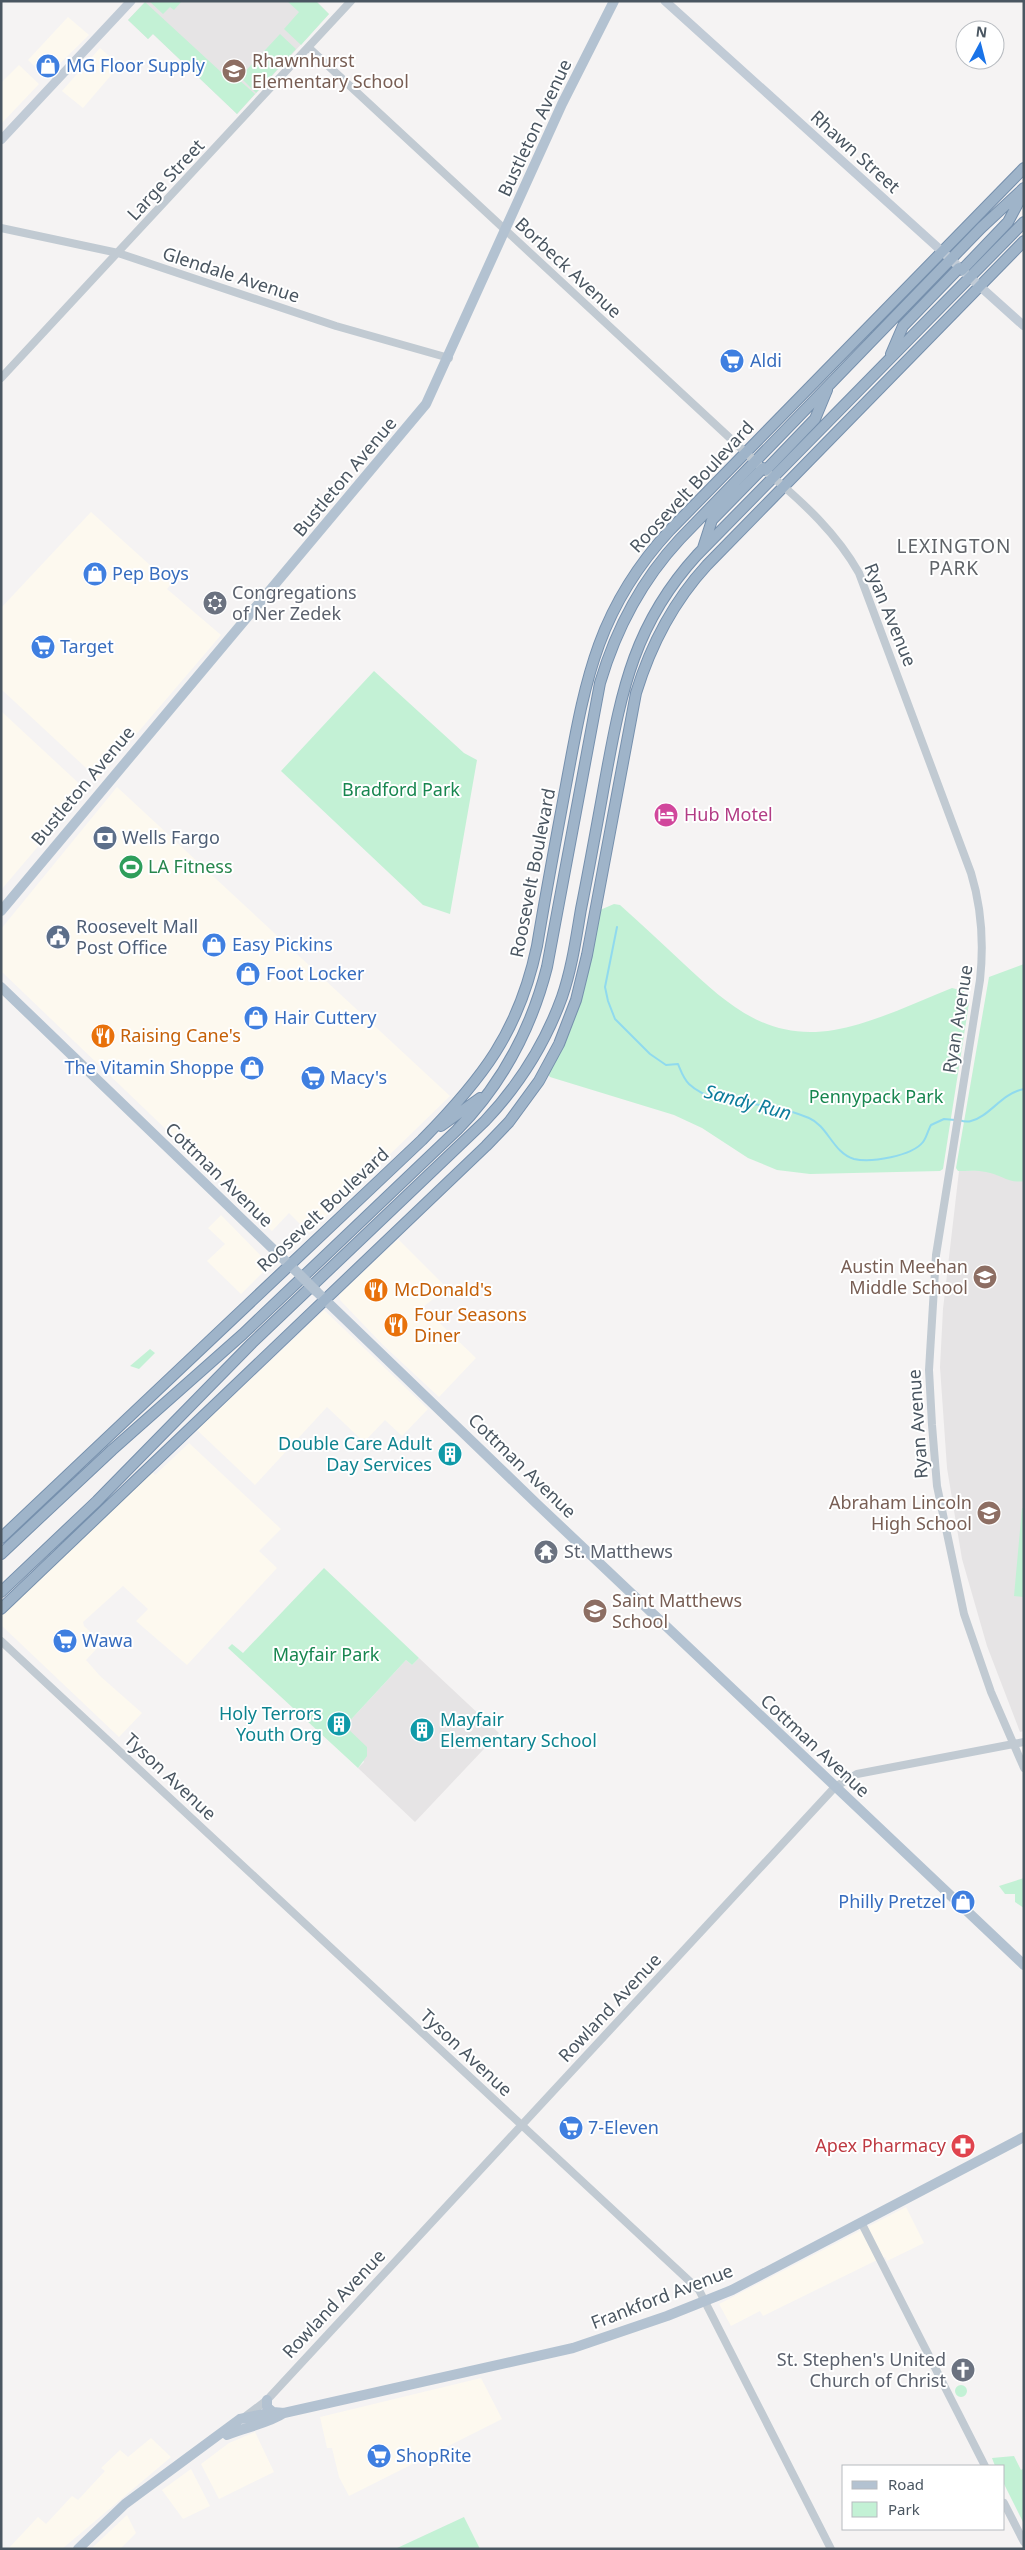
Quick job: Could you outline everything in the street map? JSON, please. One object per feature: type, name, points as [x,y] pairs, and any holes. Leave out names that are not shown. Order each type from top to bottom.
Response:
[{"type":"highway","name":"Roosevelt Boulevard","points":[[1,1538],[422,1140],[466,1094],[482,1074],[500,1046],[518,1010],[534,959],[587,679],[602,636],[614,610],[637,570],[659,542],[745,452],[1024,168]]},
{"type":"highway","points":[[1,1592],[156,1442],[252,1343],[485,1121],[523,1075],[545,1037],[566,983],[623,689],[641,638],[669,589],[703,549],[712,520],[815,419],[828,387],[1024,188]]},
{"type":"highway","points":[[885,363],[903,326],[1008,222],[1024,192]]},
{"type":"highway","name":"Roosevelt Boulevard","points":[[2,1553],[112,1450],[272,1308],[457,1130],[494,1086],[517,1049],[534,1010],[547,967],[596,698],[617,634],[641,589],[664,557],[866,382],[971,278],[1024,222]]},
{"type":"highway","points":[[1,1608],[212,1405],[499,1134],[529,1096],[565,1030],[580,986],[636,692],[659,633],[680,597],[697,575],[1024,241]]},
{"type":"highway","points":[[866,382],[908,359]]},
{"type":"highway","points":[[811,385],[852,362]]},
{"type":"highway","points":[[611,747],[616,798]]},
{"type":"highway","points":[[558,827],[560,893]]},
{"type":"highway","points":[[422,1140],[466,1109],[494,1086]]},
{"type":"highway","points":[[156,1442],[212,1405]]},
{"type":"highway","points":[[2,1553],[49,1492]]},
{"type":"main road","points":[[1,140],[131,1]]},
{"type":"main road","name":"Bustleton Avenue","points":[[1,911],[426,404],[449,358],[562,104],[614,1]]},
{"type":"main road","name":"Rhawn Street","points":[[665,1],[1024,326]]},
{"type":"main road","name":"Cottman Avenue","points":[[1,987],[298,1274],[1024,1965]]},
{"type":"main road","name":"Frankford Avenue","points":[[78,2549],[124,2504],[240,2419],[273,2412],[284,2413],[573,2348],[705,2301],[732,2290],[1024,2136]]},
{"type":"main road","points":[[267,2400],[267,2407],[273,2412]]},
{"type":"main road","name":"Frankford Avenue","points":[[210,2442],[250,2425],[275,2419],[284,2413]]},
{"type":"street","name":"Large Street","points":[[1,378],[352,1]]},
{"type":"street","name":"Borbeck Avenue","points":[[309,48],[764,469]]},
{"type":"street","name":"Glendale Avenue","points":[[1,228],[118,253],[336,326],[434,356],[449,358]]},
{"type":"street","name":"Ryan Avenue","points":[[764,469],[819,518],[848,554],[865,585],[979,900],[982,926],[982,962],[936,1256],[932,1294],[929,1370],[934,1456],[947,1543],[964,1614],[980,1665],[1024,1768]]},
{"type":"street","name":"Tyson Avenue","points":[[1,1641],[696,2287],[705,2301],[831,2549]]},
{"type":"street","name":"Rowland Avenue","points":[[240,2419],[254,2411],[267,2400],[273,2391],[835,1787],[857,1774],[1024,1742]]},
{"type":"street","points":[[861,2222],[984,2465]]},
{"type":"street","name":"Rowland Avenue","points":[[240,2419],[247,2410],[273,2391]]},
{"type":"street","points":[[1005,2505],[1024,2542]]},
{"type":"shaded area","name":"Rhawnhurst Elementary School","points":[[146,1],[316,1],[329,14],[237,114],[153,34],[148,39],[128,20]]},
{"type":"shaded area","points":[[68,17],[89,35],[46,77],[28,60]]},
{"type":"shaded area","points":[[100,48],[115,61],[110,67],[113,73],[83,108],[62,91]]},
{"type":"shaded area","points":[[19,65],[39,84],[1,124],[1,83]]},
{"type":"shaded area","points":[[91,512],[171,584],[167,589],[221,635],[98,779],[1,689],[1,608]]},
{"type":"shaded area","points":[[1,711],[86,790],[1,890]]},
{"type":"shaded area","points":[[117,787],[450,1096],[309,1233],[289,1213],[272,1231],[1,971],[1,929]]},
{"type":"shaded area","points":[[985,1170],[1024,1180],[1024,1731],[1020,1732],[987,1646],[962,1559],[947,1468],[940,1367],[943,1309],[959,1171]]},
{"type":"shaded area","points":[[221,1215],[270,1265],[241,1294],[207,1261],[225,1244],[208,1228]]},
{"type":"shaded area","points":[[398,1239],[447,1288],[423,1307],[476,1358],[439,1397],[383,1345],[340,1300],[339,1295]]},
{"type":"shaded area","points":[[324,1310],[428,1409],[402,1436],[385,1420],[364,1442],[327,1407],[255,1485],[197,1430]]},
{"type":"shaded area","points":[[189,1443],[281,1529],[259,1551],[277,1568],[187,1665],[136,1621],[148,1609],[123,1586],[83,1622],[84,1626],[102,1643],[86,1660],[100,1676],[142,1713],[119,1737],[1,1625],[1,1614],[151,1471],[155,1475]]},
{"type":"shaded area","points":[[419,1658],[499,1733],[415,1822],[358,1768],[364,1762],[345,1726],[406,1660],[412,1665]]},
{"type":"shaded area","points":[[906,2207],[924,2243],[887,2261],[885,2257],[873,2262],[763,2316],[760,2311],[731,2326],[719,2304]]},
{"type":"shaded area","points":[[481,2378],[502,2419],[349,2496],[339,2477],[332,2448],[327,2448],[320,2417]]},
{"type":"shaded area","points":[[255,2432],[274,2472],[219,2499],[201,2464],[229,2443]]},
{"type":"shaded area","points":[[151,2438],[171,2457],[62,2549],[8,2549],[38,2517],[46,2524],[72,2496],[78,2500],[105,2471],[101,2468],[120,2450],[128,2457]]},
{"type":"shaded area","points":[[191,2469],[210,2506],[183,2519],[162,2490]]},
{"type":"shaded area","points":[[127,2515],[136,2533],[120,2549],[91,2549]]},
{"type":"green space","points":[[149,1],[182,1],[174,10],[170,7],[163,14]]},
{"type":"green space","points":[[287,1],[316,1],[329,14],[301,45],[284,29],[299,12]]},
{"type":"green space","points":[[145,2],[233,83],[237,78],[255,94],[237,114],[153,34],[148,39],[128,20]]},
{"type":"green space","points":[[280,34],[296,49],[256,93],[240,77]]},
{"type":"green space","name":"Bradford Park","points":[[374,671],[464,753],[477,760],[450,914],[423,905],[281,771]]},
{"type":"green space","name":"Pennypack Park","points":[[614,904],[620,905],[717,994],[751,1017],[769,1025],[789,1030],[810,1032],[849,1027],[894,1012],[952,988],[964,991],[969,1003],[943,1169],[940,1171],[810,1174],[777,1170],[748,1158],[702,1128],[674,1115],[550,1077],[548,1074],[600,910]]},
{"type":"green space","name":"Pennypack Park","points":[[1024,964],[1024,1181],[1019,1182],[983,1171],[958,1171],[956,1168],[989,977]]},
{"type":"green space","points":[[150,1349],[155,1353],[139,1369],[130,1366]]},
{"type":"green space","points":[[1022,1508],[1024,1508],[1024,1597],[1014,1596]]},
{"type":"green space","name":"Mayfair Park","points":[[324,1568],[419,1658],[412,1665],[406,1660],[345,1726],[367,1747],[367,1756],[358,1768],[228,1648],[232,1644],[243,1653]]},
{"type":"green space","points":[[1024,1878],[1024,1908],[1015,1902],[1015,1894],[1005,1894],[999,1886]]},
{"type":"green space","points":[[959,2385],[963,2385],[967,2391],[963,2397],[959,2397],[955,2393],[955,2389]]},
{"type":"green space","points":[[1014,2456],[1021,2470],[1024,2468],[1024,2524],[1005,2486],[1005,2465],[995,2465],[992,2458]]},
{"type":"green space","points":[[464,2517],[480,2549],[395,2549]]},
{"type":"waterway","name":"Sandy Run","points":[[617,927],[605,987],[615,1019],[650,1054],[666,1065],[678,1064],[685,1079],[698,1091],[718,1099],[777,1108],[809,1118],[816,1122],[847,1156],[861,1160],[901,1155],[918,1147],[925,1139],[931,1125],[944,1119],[955,1120]]},
{"type":"waterway","name":"Sandy Run","points":[[959,1120],[971,1121],[978,1119],[1009,1095],[1024,1089]]},
{"type":"place","name":"MG Floor Supply","points":[[48,66]]},
{"type":"place","name":"Rhawnhurst Elementary School","points":[[234,71]]},
{"type":"place","name":"Aldi","points":[[732,361]]},
{"type":"place","name":"Pep Boys","points":[[95,574]]},
{"type":"place","name":"Congregations of Ner Zedek","points":[[215,603]]},
{"type":"place","name":"Target","points":[[43,647]]},
{"type":"place","name":"Hub Motel","points":[[666,815]]},
{"type":"place","name":"Wells Fargo","points":[[105,838]]},
{"type":"place","name":"LA Fitness","points":[[131,867]]},
{"type":"place","name":"Roosevelt Mall Post Office","points":[[58,937]]},
{"type":"place","name":"Easy Pickins","points":[[214,945]]},
{"type":"place","name":"Foot Locker","points":[[248,974]]},
{"type":"place","name":"Hair Cuttery","points":[[256,1018]]},
{"type":"place","name":"Raising Cane's","points":[[103,1036]]},
{"type":"place","name":"The Vitamin Shoppe","points":[[252,1068]]},
{"type":"place","name":"Macy's","points":[[313,1078]]},
{"type":"place","name":"Austin Meehan Middle School","points":[[985,1277]]},
{"type":"place","name":"McDonald's","points":[[376,1290]]},
{"type":"place","name":"Four Seasons Diner","points":[[396,1325]]},
{"type":"place","name":"Double Care Adult Day Services","points":[[450,1454]]},
{"type":"place","name":"Abraham Lincoln High School","points":[[989,1513]]},
{"type":"place","name":"St. Matthews","points":[[546,1552]]},
{"type":"place","name":"Saint Matthews School","points":[[595,1611]]},
{"type":"place","name":"Wawa","points":[[65,1641]]},
{"type":"place","name":"Holy Terrors Youth Org","points":[[339,1724]]},
{"type":"place","name":"Mayfair Elementary School","points":[[422,1730]]},
{"type":"place","name":"Philly Pretzel","points":[[963,1902]]},
{"type":"place","name":"7-Eleven","points":[[571,2128]]},
{"type":"place","name":"Apex Pharmacy","points":[[963,2146]]},
{"type":"place","name":"St. Stephen's United Church of Christ","points":[[963,2370]]},
{"type":"place","name":"ShopRite","points":[[379,2456]]},
{"type":"district","name":"LEXINGTON PARK","points":[[954,557]]}]
